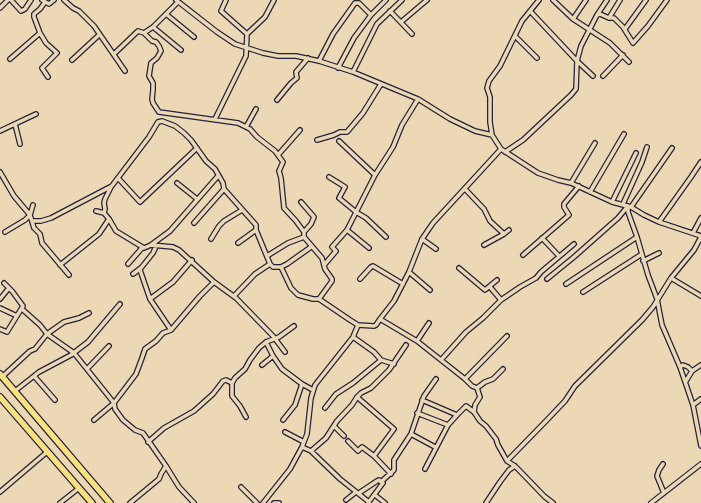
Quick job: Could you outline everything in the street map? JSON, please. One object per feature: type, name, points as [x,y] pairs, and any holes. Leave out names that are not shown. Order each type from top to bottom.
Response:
[{"type":"main road","points":[[1,375],[110,503]]},
{"type":"main road","points":[[1,401],[92,503]]},
{"type":"street","points":[[0,8],[8,0]]},
{"type":"street","points":[[11,0],[20,11],[25,9],[31,0]]},
{"type":"street","points":[[48,77],[42,68],[57,53],[46,43],[40,33],[34,15],[44,1],[49,4],[54,0]]},
{"type":"street","points":[[64,0],[73,8],[80,11],[94,26],[125,70]]},
{"type":"street","points":[[226,0],[221,11],[247,34]]},
{"type":"street","points":[[215,119],[244,62],[247,48],[247,34],[265,18],[274,0]]},
{"type":"street","points":[[338,68],[354,38],[371,15],[386,0]]},
{"type":"street","points":[[353,72],[377,24],[402,0]]},
{"type":"street","points":[[401,22],[427,0]]},
{"type":"street","points":[[507,461],[565,401],[575,386],[642,320],[671,278],[694,250],[701,237],[659,222],[630,206],[612,202],[579,186],[538,172],[503,151],[492,135],[490,122],[490,97],[487,88],[489,81],[500,66],[522,21],[538,0]]},
{"type":"street","points":[[553,0],[574,19],[610,43],[629,62]]},
{"type":"street","points":[[574,19],[586,0]]},
{"type":"street","points":[[281,267],[291,288],[298,295],[319,299],[358,325],[376,325],[394,301],[409,272],[422,239],[433,223],[503,151],[522,140],[576,89],[577,61],[581,46],[597,14],[606,0]]},
{"type":"street","points":[[609,18],[620,0]]},
{"type":"street","points":[[625,29],[646,0]]},
{"type":"street","points":[[597,14],[614,18],[625,29],[633,43],[648,26],[667,0]]},
{"type":"street","points":[[144,33],[153,27],[177,1],[235,44],[278,56],[308,58],[353,72],[418,99],[475,131],[492,135]]},
{"type":"street","points":[[319,61],[333,34],[355,3],[358,2],[371,15]]},
{"type":"street","points":[[390,11],[412,34]]},
{"type":"street","points":[[530,11],[593,76]]},
{"type":"street","points":[[166,14],[194,37]]},
{"type":"street","points":[[153,27],[181,50]]},
{"type":"street","points":[[114,54],[138,31],[144,33],[152,41],[156,42],[161,51],[158,58],[151,64],[149,76],[153,83],[153,103],[159,112],[238,123],[246,127],[275,150],[283,162],[279,171],[284,208],[296,221],[304,232],[304,237],[322,258],[325,264],[325,269],[332,281],[319,299]]},
{"type":"street","points":[[10,59],[40,33]]},
{"type":"street","points":[[72,60],[99,35]]},
{"type":"street","points":[[515,36],[537,58]]},
{"type":"street","points":[[603,76],[623,55]]},
{"type":"street","points":[[277,100],[297,78],[296,72],[308,58]]},
{"type":"street","points":[[317,140],[340,132],[347,132],[363,113],[381,84]]},
{"type":"street","points":[[325,264],[336,251],[332,247],[347,230],[375,175],[393,147],[402,125],[418,99]]},
{"type":"street","points":[[246,127],[256,109]]},
{"type":"street","points":[[0,131],[36,114]]},
{"type":"street","points":[[104,213],[105,199],[111,187],[149,137],[158,122],[162,120],[175,126],[188,136],[206,161],[215,169],[223,182],[224,188],[256,224],[256,230],[270,264],[273,267],[281,267],[312,247]]},
{"type":"street","points":[[15,124],[20,144]]},
{"type":"street","points":[[278,155],[300,130]]},
{"type":"street","points":[[590,192],[624,134]]},
{"type":"street","points":[[339,141],[375,175]]},
{"type":"street","points":[[571,183],[595,143]]},
{"type":"street","points":[[623,204],[647,147]]},
{"type":"street","points":[[118,178],[140,202],[197,148]]},
{"type":"street","points":[[547,279],[630,206],[672,148]]},
{"type":"street","points":[[612,202],[636,153]]},
{"type":"street","points":[[659,222],[701,162]]},
{"type":"street","points":[[0,172],[14,196],[30,215],[34,228],[40,234],[42,243],[69,274]]},
{"type":"street","points":[[128,264],[142,248],[151,245],[170,231],[218,176]]},
{"type":"street","points":[[329,177],[344,186],[338,198],[366,218],[386,237]]},
{"type":"street","points":[[177,183],[197,199]]},
{"type":"street","points":[[523,255],[569,215],[564,207],[564,204],[579,186]]},
{"type":"street","points":[[32,221],[41,221],[51,218],[111,187]]},
{"type":"street","points":[[194,223],[224,188]]},
{"type":"street","points":[[465,189],[484,208],[490,221],[504,234]]},
{"type":"street","points":[[301,202],[314,217],[311,224],[304,232]]},
{"type":"street","points":[[5,232],[22,224],[30,215],[33,205]]},
{"type":"street","points":[[630,206],[628,212],[657,300],[662,325],[686,381],[694,405],[701,446]]},
{"type":"street","points":[[212,239],[219,226],[224,221],[242,210]]},
{"type":"street","points":[[96,212],[104,213],[116,232],[142,248]]},
{"type":"street","points":[[693,234],[701,218]]},
{"type":"street","points":[[60,265],[99,234],[109,219]]},
{"type":"street","points":[[238,242],[256,230]]},
{"type":"street","points":[[347,230],[368,248]]},
{"type":"street","points":[[484,245],[509,230]]},
{"type":"street","points":[[267,256],[288,243],[304,237]]},
{"type":"street","points":[[566,284],[637,237]]},
{"type":"street","points":[[542,238],[559,256]]},
{"type":"street","points":[[422,239],[436,249]]},
{"type":"street","points":[[442,360],[466,332],[502,300],[536,278],[574,244]]},
{"type":"street","points":[[151,245],[173,247],[192,260],[214,282],[234,296],[275,339],[285,352]]},
{"type":"street","points":[[133,274],[140,270],[153,253],[156,246]]},
{"type":"street","points":[[643,261],[659,253]]},
{"type":"street","points":[[583,292],[642,254]]},
{"type":"street","points":[[150,299],[173,282],[192,260]]},
{"type":"street","points":[[234,296],[255,274],[270,264]]},
{"type":"street","points":[[360,279],[373,266],[403,284]]},
{"type":"street","points":[[459,268],[485,290],[497,280]]},
{"type":"street","points":[[140,270],[150,299],[171,330]]},
{"type":"street","points":[[409,272],[430,290]]},
{"type":"street","points":[[671,278],[701,296]]},
{"type":"street","points":[[94,420],[114,403],[136,374],[145,349],[156,341],[162,334],[171,330],[214,282]]},
{"type":"street","points":[[4,283],[23,306],[22,309],[40,325],[47,334],[74,353],[90,375],[114,403],[115,409],[123,420],[142,434],[166,466],[179,488],[194,503]]},
{"type":"street","points":[[490,287],[502,300]]},
{"type":"street","points":[[0,300],[9,288]]},
{"type":"street","points":[[15,391],[34,376],[74,353],[88,342],[120,304]]},
{"type":"street","points":[[0,308],[17,316]]},
{"type":"street","points":[[0,329],[7,332],[22,309]]},
{"type":"street","points":[[1,375],[35,349],[47,334],[64,322],[79,318],[89,313]]},
{"type":"street","points":[[380,318],[417,341],[472,386],[477,388],[480,397],[475,405],[474,412]]},
{"type":"street","points":[[417,341],[429,323]]},
{"type":"street","points":[[266,502],[290,469],[302,447],[313,390],[353,337],[358,325]]},
{"type":"street","points":[[246,417],[232,396],[232,383],[235,378],[245,370],[254,354],[266,342],[275,339],[294,326]]},
{"type":"street","points":[[465,379],[507,336]]},
{"type":"street","points":[[353,337],[374,352],[381,360],[394,364]]},
{"type":"street","points":[[266,342],[282,369],[302,384],[313,390]]},
{"type":"street","points":[[311,451],[326,438],[357,397],[376,384],[394,364],[406,345]]},
{"type":"street","points":[[87,369],[109,346]]},
{"type":"street","points":[[262,365],[273,356]]},
{"type":"street","points":[[325,408],[336,394],[353,383],[381,360]]},
{"type":"street","points":[[680,367],[683,365],[692,371]]},
{"type":"street","points":[[686,381],[692,371],[701,365]]},
{"type":"street","points":[[477,388],[485,382],[493,379],[503,369]]},
{"type":"street","points":[[34,376],[55,400]]},
{"type":"street","points":[[381,482],[394,470],[394,460],[411,434],[422,400],[436,379]]},
{"type":"street","points":[[148,442],[164,428],[194,411],[213,394],[223,381],[226,380],[232,383]]},
{"type":"street","points":[[283,420],[295,405],[302,384]]},
{"type":"street","points":[[357,397],[394,429],[374,456]]},
{"type":"street","points":[[694,405],[701,399]]},
{"type":"street","points":[[422,400],[457,415]]},
{"type":"street","points":[[425,468],[448,425],[466,406],[474,412],[480,422],[494,435],[507,461],[515,466],[545,497],[553,503]]},
{"type":"street","points":[[417,413],[448,425]]},
{"type":"street","points":[[334,426],[344,436]]},
{"type":"street","points":[[285,432],[304,442]]},
{"type":"street","points":[[411,434],[435,447]]},
{"type":"street","points":[[348,441],[358,451],[362,448],[374,456],[391,474]]},
{"type":"street","points":[[302,447],[311,451],[368,502],[384,484],[381,482]]},
{"type":"street","points":[[0,492],[47,452]]},
{"type":"street","points":[[663,464],[657,476],[664,493]]},
{"type":"street","points":[[651,503],[701,464]]},
{"type":"street","points":[[130,503],[159,479],[166,466]]},
{"type":"street","points":[[486,503],[509,470],[515,466]]},
{"type":"street","points":[[346,500],[377,480],[381,482]]},
{"type":"street","points":[[241,487],[256,503]]},
{"type":"street","points":[[60,503],[78,488]]},
{"type":"street","points":[[375,495],[385,503]]},
{"type":"street","points":[[274,503],[279,503]]}]
